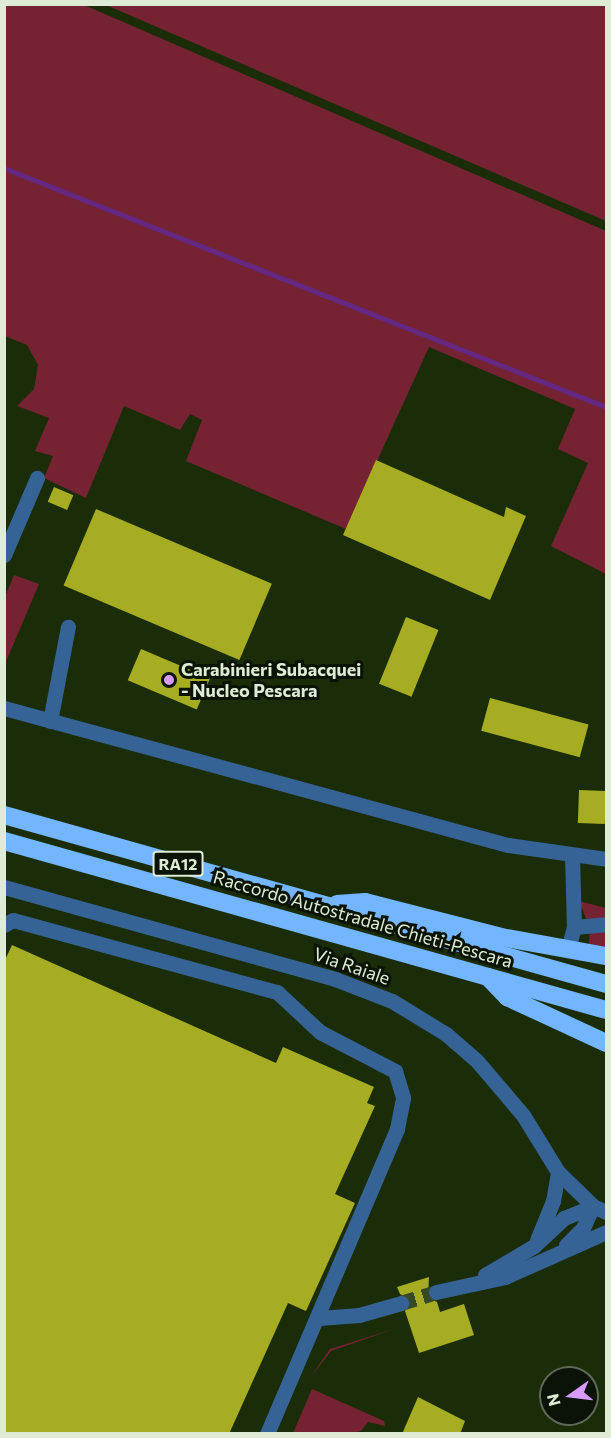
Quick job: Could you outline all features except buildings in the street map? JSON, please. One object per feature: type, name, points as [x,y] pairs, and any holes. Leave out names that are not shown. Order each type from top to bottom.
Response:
[{"type":"highway","name":"Raccordo Autostradale Chieti-Pescara","points":[[4,815],[606,984]]},
{"type":"highway","name":"Raccordo Autostradale Chieti-Pescara","points":[[4,841],[606,1010]]},
{"type":"highway","points":[[323,905],[365,902],[501,937],[606,956]]},
{"type":"highway","points":[[487,976],[507,997],[606,1043]]},
{"type":"street","points":[[4,555],[37,478]]},
{"type":"street","points":[[51,721],[68,627]]},
{"type":"street","points":[[4,708],[508,845],[572,856],[606,859]]},
{"type":"street","points":[[568,949],[574,927],[572,856]]},
{"type":"street","name":"Via Raiale","points":[[4,887],[335,979],[392,1001],[446,1034],[477,1061],[523,1115],[558,1172],[600,1209]]},
{"type":"street","points":[[4,925],[13,920],[277,992],[320,1032],[395,1071],[403,1098],[397,1129],[319,1318],[267,1434]]},
{"type":"street","points":[[574,927],[606,924]]},
{"type":"street","points":[[534,1246],[553,1201],[558,1172]]},
{"type":"street","points":[[469,1283],[534,1246],[564,1218],[600,1209]]},
{"type":"street","points":[[560,1251],[600,1209]]},
{"type":"street","points":[[436,1292],[505,1277],[606,1232]]},
{"type":"street","points":[[319,1318],[359,1315],[400,1303]]},
{"type":"shaded area","points":[[5,5],[84,5],[606,231],[606,574],[551,546],[588,463],[558,449],[575,409],[429,347],[346,529],[186,461],[202,420],[190,414],[180,430],[124,406],[86,498],[44,478],[53,456],[35,451],[49,418],[17,406],[34,389],[38,365],[27,345],[5,336]]},
{"type":"shaded area","points":[[106,5],[606,5],[606,221]]},
{"type":"shaded area","points":[[14,575],[39,584],[5,664],[5,597]]},
{"type":"shaded area","points":[[579,901],[606,908],[606,947],[589,944],[590,928]]},
{"type":"shaded area","points":[[397,1328],[331,1351],[310,1378],[330,1349]]},
{"type":"shaded area","points":[[312,1389],[384,1421],[385,1426],[368,1422],[361,1431],[350,1433],[293,1433]]},
{"type":"waterway","points":[[4,168],[606,407]]},
{"type":"tunnel","points":[[401,1303],[436,1292]]},
{"type":"place","name":"Carabinieri Subacquei - Nucleo Pescara","points":[[169,680]]}]
